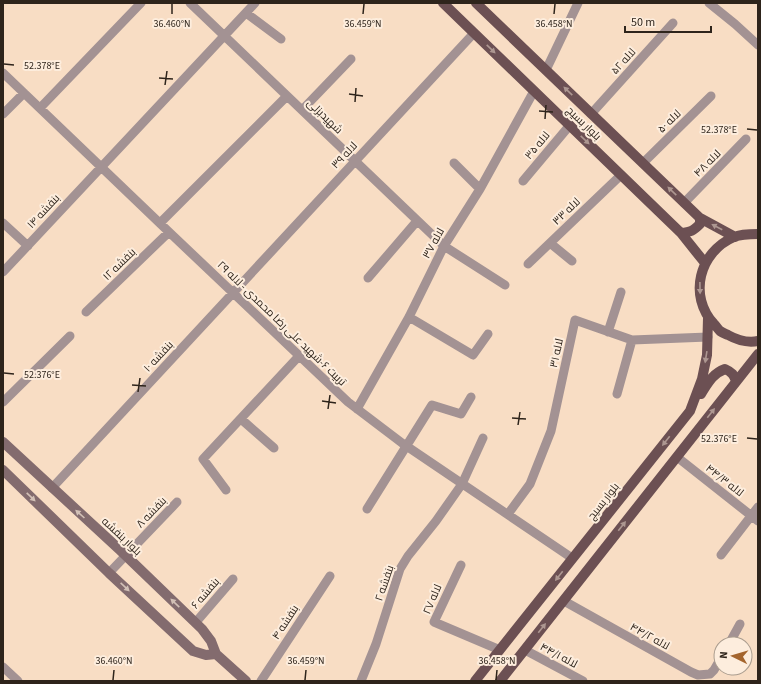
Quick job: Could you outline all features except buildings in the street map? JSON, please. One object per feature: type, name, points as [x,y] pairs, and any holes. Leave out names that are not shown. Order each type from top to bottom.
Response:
[{"type":"main road","name":"بلوار بسیج","points":[[443,3],[682,233],[705,263]]},
{"type":"main road","name":"بلوار بسیج","points":[[476,3],[700,218],[734,237]]},
{"type":"main road","points":[[682,233],[690,232],[696,229],[700,224],[700,218]]},
{"type":"main road","points":[[758,234],[748,234],[734,237],[718,247],[705,263],[700,276],[699,291],[702,305],[708,318],[720,331],[735,339],[753,342],[758,341]]},
{"type":"main road","name":"بلوار بسیج","points":[[475,681],[690,411],[702,379],[707,355],[708,318]]},
{"type":"main road","points":[[500,681],[758,354]]},
{"type":"main road","points":[[690,411],[714,375],[719,371],[725,369],[731,372],[736,381]]},
{"type":"main road","name":"بلوار بنفشه","points":[[3,442],[126,555],[196,622],[211,641],[216,654],[246,681]]},
{"type":"main road","points":[[3,470],[193,652],[206,655],[216,654]]},
{"type":"street","points":[[40,108],[141,3]]},
{"type":"street","name":"شهیدبزلی","points":[[190,3],[444,246],[505,285]]},
{"type":"street","name":"بنفشه ۱۴","points":[[3,272],[255,3]]},
{"type":"street","points":[[546,70],[578,3]]},
{"type":"street","points":[[709,3],[758,45]]},
{"type":"street","points":[[246,13],[280,39]]},
{"type":"street","name":"لاله ۵۲","points":[[591,114],[673,23]]},
{"type":"street","name":"لاله ۳۹","points":[[233,293],[474,33]]},
{"type":"street","points":[[302,110],[351,59]]},
{"type":"street","name":"تربیت ۶-شهید علی رضا محمدی - لاله ۲۹","points":[[3,73],[348,402],[406,446],[572,558]]},
{"type":"street","name":"لاله ۳۷","points":[[357,409],[409,317],[444,246],[480,188],[534,91]]},
{"type":"street","points":[[3,114],[24,92]]},
{"type":"street","points":[[160,223],[287,96]]},
{"type":"street","name":"لاله ۵۰","points":[[643,163],[711,96]]},
{"type":"street","name":"لاله ۳۵","points":[[523,181],[570,125]]},
{"type":"street","name":"لاله ۴۸","points":[[684,203],[746,140]]},
{"type":"street","points":[[454,163],[480,188]]},
{"type":"street","name":"لاله ۳۳","points":[[528,264],[621,175]]},
{"type":"street","points":[[368,278],[417,221]]},
{"type":"street","points":[[3,223],[28,246]]},
{"type":"street","name":"بنفشه ۱۲","points":[[86,312],[169,232]]},
{"type":"street","points":[[550,243],[572,261]]},
{"type":"street","points":[[608,332],[621,292]]},
{"type":"street","name":"بنفشه ۱۰","points":[[52,488],[233,293]]},
{"type":"street","points":[[409,317],[473,355],[488,334]]},
{"type":"street","name":"لاله ۳۱","points":[[508,514],[530,484],[551,431],[576,320],[632,340],[708,337]]},
{"type":"street","points":[[3,402],[70,336]]},
{"type":"street","points":[[617,394],[632,340]]},
{"type":"street","points":[[226,490],[203,459],[299,356]]},
{"type":"street","points":[[367,508],[432,405],[461,414],[472,397]]},
{"type":"street","points":[[241,419],[274,448]]},
{"type":"street","name":"بنفشه ۲","points":[[362,681],[376,644],[400,569],[462,484],[483,438]]},
{"type":"street","name":"لاله ۴۴/۳","points":[[677,457],[754,518]]},
{"type":"street","name":"بنفشه ۸","points":[[109,573],[176,502]]},
{"type":"street","points":[[720,555],[754,518],[758,507]]},
{"type":"street","name":"لاله ۲۷","points":[[461,565],[434,622],[500,650]]},
{"type":"street","name":"بنفشه ۴","points":[[261,681],[330,576]]},
{"type":"street","name":"بنفشه ۶","points":[[196,622],[233,579]]},
{"type":"street","name":"لاله ۴۴/۲","points":[[564,601],[698,675],[710,674],[713,671]]},
{"type":"street","points":[[733,636],[740,624]]},
{"type":"street","name":"لاله ۴۴/۱","points":[[525,650],[583,681]]},
{"type":"street","points":[[3,668],[18,681]]}]
